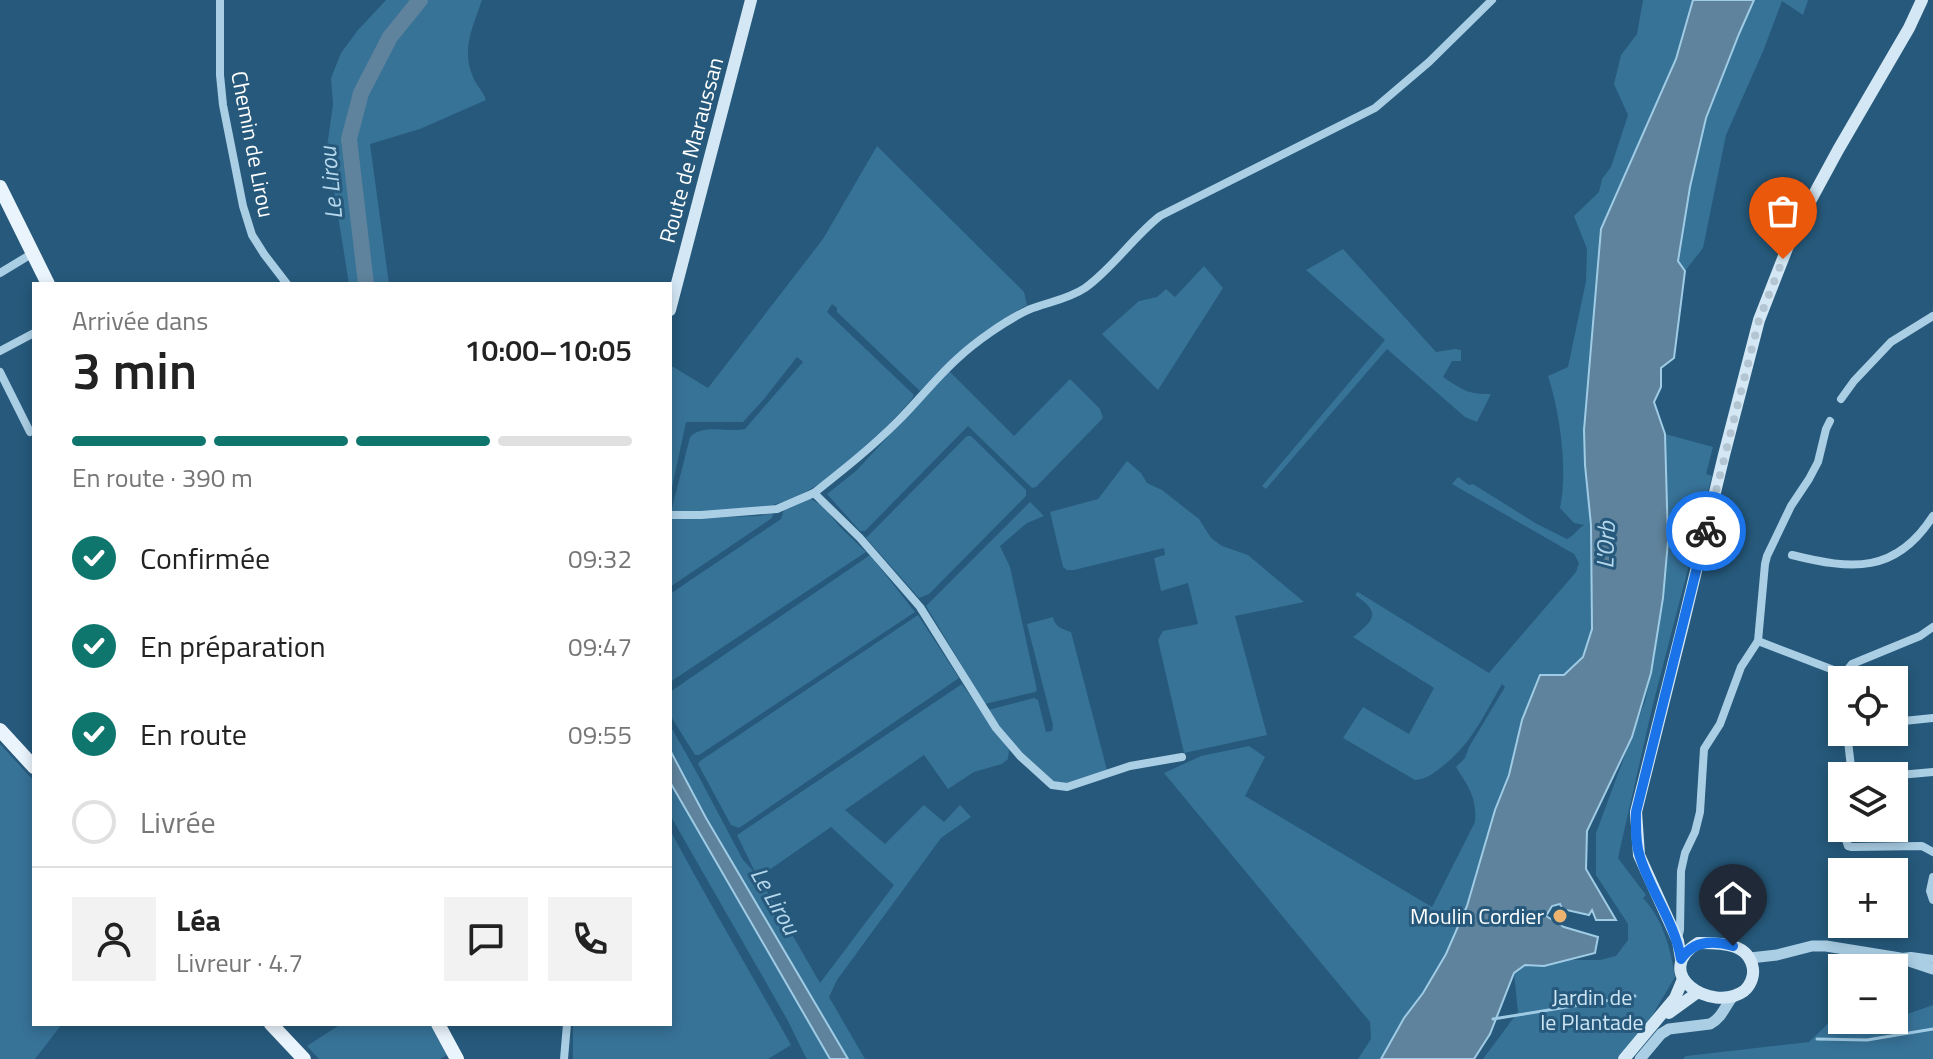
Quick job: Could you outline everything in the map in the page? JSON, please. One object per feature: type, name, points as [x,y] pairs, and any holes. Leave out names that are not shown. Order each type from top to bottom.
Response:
[{"type":"main road","name":"Route de Maraussan","points":[[672,284],[749,0]]},
{"type":"main road","name":"Route de Maraussan","points":[[672,302],[749,0]]},
{"type":"main road","points":[[1682,950],[1698,943],[1724,943],[1739,948],[1750,958],[1754,973],[1749,985],[1733,996],[1711,996],[1689,987],[1683,979],[1680,971],[1682,950],[1639,855],[1636,812],[1755,335],[1800,219],[1922,0]]},
{"type":"main road","points":[[0,187],[47,282]]},
{"type":"main road","points":[[0,730],[32,765]]},
{"type":"main road","points":[[1624,1059],[1675,998],[1683,979]]},
{"type":"main road","points":[[1646,1034],[1698,992]]},
{"type":"main road","points":[[273,1026],[304,1059]]},
{"type":"main road","points":[[439,1026],[457,1059]]},
{"type":"street","name":"Chemin de Lirou","points":[[220,0],[223,105],[243,206],[252,235],[285,282]]},
{"type":"street","points":[[672,515],[777,509],[814,493],[862,456],[975,344],[1025,312],[1064,299],[1085,288],[1160,216],[1375,108],[1429,62],[1492,0]]},
{"type":"street","points":[[0,273],[33,253]]},
{"type":"street","points":[[1841,399],[1891,342],[1933,316]]},
{"type":"street","points":[[0,351],[32,334]]},
{"type":"street","points":[[0,372],[30,432]]},
{"type":"street","points":[[1682,950],[1681,871],[1700,812],[1704,749],[1720,724],[1741,667],[1758,641],[1767,556],[1791,506],[1818,462],[1830,421]]},
{"type":"street","points":[[814,493],[860,538],[920,607],[996,728],[1020,756],[1052,785],[1067,787],[1130,766],[1182,757]]},
{"type":"street","points":[[1792,555],[1843,565],[1875,563],[1911,542],[1933,516]]},
{"type":"street","points":[[1851,666],[1920,636],[1933,627]]},
{"type":"street","points":[[1758,641],[1828,670]]},
{"type":"street","points":[[1908,721],[1933,718]]},
{"type":"street","points":[[1908,774],[1933,772]]},
{"type":"street","points":[[1847,842],[1852,847],[1922,846],[1933,852]]},
{"type":"street","points":[[1933,877],[1930,891],[1933,900]]},
{"type":"street","points":[[1750,958],[1826,946],[1875,954]]},
{"type":"street","points":[[1754,973],[1777,955]]},
{"type":"street","points":[[1908,957],[1933,959]]},
{"type":"street","points":[[1908,961],[1933,969]]},
{"type":"street","points":[[1710,1024],[1717,1012],[1711,996]]},
{"type":"street","points":[[1640,1059],[1669,1029],[1710,1024],[1723,1013],[1733,996]]},
{"type":"street","points":[[564,1059],[567,1026]]},
{"type":"green space","points":[[386,0],[482,0],[470,38],[468,57],[473,77],[486,100],[420,129],[370,144],[389,282],[349,282],[327,147],[333,104],[331,78],[341,53]]},
{"type":"green space","points":[[1643,0],[1693,0],[1676,59],[1601,229],[1584,430],[1591,525],[1592,629],[1583,657],[1564,675],[1540,675],[1522,720],[1509,775],[1495,810],[1467,906],[1446,954],[1381,1059],[1358,1059],[1371,1039],[1370,1022],[1164,773],[1201,756],[1249,746],[1265,757],[1245,796],[1432,907],[1475,822],[1473,799],[1456,767],[1465,758],[1505,687],[1502,684],[1462,748],[1443,766],[1423,778],[1415,780],[1343,738],[1363,707],[1409,734],[1434,688],[1353,637],[1372,616],[1369,607],[1355,595],[1358,592],[1489,673],[1576,572],[1579,563],[1574,554],[1452,484],[1458,477],[1469,485],[1473,484],[1567,539],[1584,525],[1574,523],[1560,508],[1562,442],[1548,376],[1568,367],[1586,281],[1587,249],[1574,216],[1599,192],[1602,179],[1611,167],[1628,115],[1614,84],[1621,55],[1637,34]]},
{"type":"green space","points":[[1754,0],[1808,0],[1803,15],[1782,1],[1726,135],[1703,248],[1685,271],[1678,261],[1690,187],[1706,118]]},
{"type":"green space","points":[[877,146],[1024,292],[1027,305],[970,344],[920,391],[832,304],[827,312],[914,395],[912,399],[850,461],[795,497],[750,510],[672,512],[690,437],[702,430],[745,429],[803,362],[797,357],[743,422],[686,422],[672,488],[672,366],[708,388],[823,239]]},
{"type":"green space","points":[[1343,249],[1436,352],[1461,350],[1461,361],[1452,361],[1443,377],[1466,390],[1491,394],[1477,422],[1465,417],[1387,349],[1266,489],[1262,486],[1385,340],[1306,270]]},
{"type":"green space","points":[[1204,266],[1223,288],[1158,390],[1102,334],[1139,301],[1157,297],[1166,289],[1175,297]]},
{"type":"green space","points":[[949,371],[1014,436],[1070,379],[1100,409],[1103,418],[1032,488],[968,426],[865,531],[860,531],[827,494],[856,471]]},
{"type":"green space","name":"Jardin de le Plantade","points":[[1665,434],[1713,447],[1706,474],[1712,476],[1653,704],[1618,858],[1646,895],[1643,898],[1661,925],[1675,977],[1643,1031],[1617,1059],[1483,1059],[1518,1012],[1514,973],[1525,965],[1544,966],[1616,956],[1628,940],[1628,924],[1596,875],[1596,833],[1645,701],[1651,673],[1668,541]]},
{"type":"green space","points":[[967,436],[971,436],[1026,490],[1026,496],[929,594],[919,598],[866,538]]},
{"type":"green space","points":[[1127,461],[1147,483],[1162,490],[1199,519],[1211,538],[1222,546],[1248,555],[1304,602],[1235,616],[1267,735],[1184,753],[1158,640],[1163,631],[1198,624],[1188,583],[1161,591],[1154,558],[1165,555],[1164,548],[1074,570],[1063,567],[1050,512],[1098,499]]},
{"type":"green space","points":[[811,499],[823,506],[866,552],[672,681],[672,593],[781,519],[784,509]]},
{"type":"green space","points":[[1030,502],[1044,516],[1027,523],[1000,546],[1010,567],[1037,690],[985,704],[926,606]]},
{"type":"green space","points":[[773,513],[772,518],[672,586],[672,519]]},
{"type":"green space","points":[[870,555],[915,612],[699,755],[695,755],[672,718],[672,691]]},
{"type":"green space","points":[[918,615],[959,678],[739,828],[731,825],[698,764],[700,761]]},
{"type":"green space","points":[[1053,617],[1057,625],[1071,632],[1107,770],[1057,787],[1017,751],[988,710],[1034,698],[1038,700],[1046,732],[1052,731],[1027,624]]},
{"type":"green space","points":[[962,684],[1009,750],[1008,759],[1002,764],[974,772],[948,789],[924,755],[845,810],[885,844],[924,805],[944,822],[960,805],[971,817],[941,838],[837,980],[829,997],[865,1059],[848,1059],[706,818],[672,754],[672,729],[743,860],[756,874],[737,835]],"holes":[[[831,827],[894,885],[820,983],[759,877]]]},
{"type":"green space","points":[[0,744],[32,779],[32,1026],[60,1026],[35,1059],[0,1059]]},
{"type":"green space","points":[[672,785],[830,1059],[807,1059],[672,818]]},
{"type":"green space","points":[[672,834],[791,1045],[768,1059],[573,1059],[573,1026],[672,1026]]},
{"type":"green space","points":[[1933,1005],[1933,1059],[1683,1059],[1686,1056],[1809,1042],[1828,1024],[1828,1034],[1908,1034],[1908,1014]]},
{"type":"green space","points":[[338,1026],[433,1026],[449,1054],[440,1059],[319,1059],[307,1046]]},
{"type":"water","name":"L'Orb","points":[[1693,0],[1754,0],[1706,118],[1690,187],[1678,261],[1685,271],[1674,358],[1661,368],[1661,387],[1654,402],[1665,434],[1668,541],[1651,673],[1632,737],[1587,831],[1586,869],[1616,920],[1596,920],[1592,910],[1589,915],[1562,909],[1560,904],[1552,906],[1546,916],[1564,927],[1598,937],[1595,953],[1544,966],[1525,965],[1514,973],[1490,1034],[1474,1059],[1381,1059],[1446,954],[1467,906],[1495,810],[1509,775],[1522,720],[1540,675],[1564,675],[1583,657],[1592,629],[1591,525],[1584,430],[1601,229],[1676,59]]},
{"type":"water","points":[[672,754],[706,818],[848,1059],[830,1059],[672,785]]},
{"type":"waterway","name":"Le Lirou","points":[[366,282],[349,139],[361,93],[390,37],[420,0]]},
{"type":"waterway","points":[[1493,1019],[1635,996]]},
{"type":"waterway","points":[[1817,1039],[1867,1040],[1933,1029]]},
{"type":"way so far","points":[[1706,531],[1759,320],[1783,259]]},
{"type":"place","name":"Moulin Cordier","points":[[1560,916]]},
{"type":"route","points":[[1706,531],[1636,812],[1637,844],[1650,883],[1678,941],[1681,959],[1687,950],[1698,943],[1733,946]]}]
